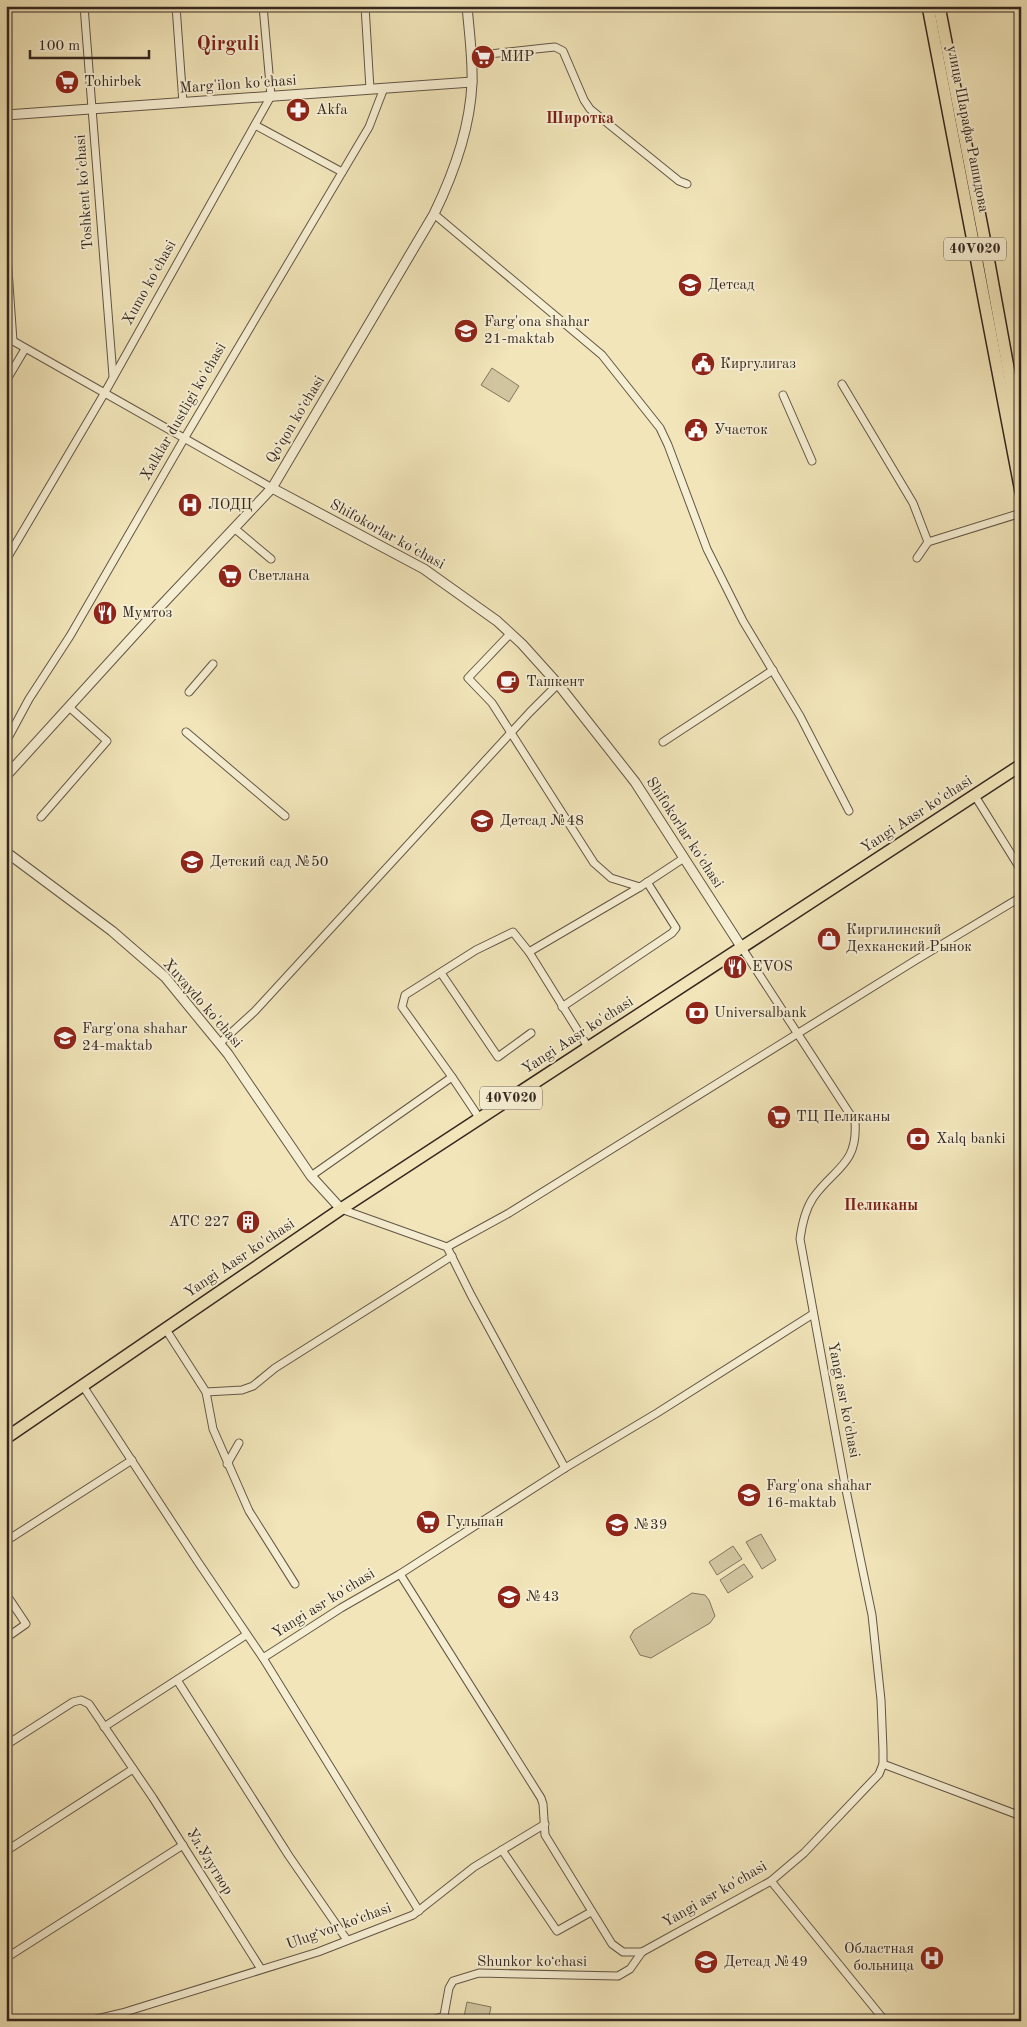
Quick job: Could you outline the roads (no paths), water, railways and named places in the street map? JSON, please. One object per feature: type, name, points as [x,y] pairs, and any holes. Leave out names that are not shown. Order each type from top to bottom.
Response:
[{"type":"main road","name":"улица Шарафа Рашидова","points":[[939,7],[984,264],[1021,492]]},
{"type":"main road","points":[[984,264],[1021,439]]},
{"type":"main road","name":"Yangi Aasr ko'chasi","points":[[6,1438],[341,1209],[1021,765]]},
{"type":"street","name":"Toshkent ko'chasi","points":[[84,6],[113,376]]},
{"type":"street","points":[[176,6],[183,103]]},
{"type":"street","points":[[263,6],[271,96]]},
{"type":"street","points":[[365,6],[370,89]]},
{"type":"street","name":"Qoʻqon koʻchasi","points":[[8,774],[272,488],[434,214],[451,178],[467,125],[472,82],[467,6]]},
{"type":"street","points":[[471,56],[555,47],[562,51],[590,109],[679,181],[687,184]]},
{"type":"street","name":"Marg'ilon ko'chasi","points":[[6,115],[472,82]]},
{"type":"street","name":"Xalklar dustligi ko'chasi","points":[[8,774],[6,750],[8,738],[29,699],[70,636],[369,127],[384,88]]},
{"type":"street","name":"Xumo ko'chasi","points":[[6,560],[104,394],[271,96]]},
{"type":"street","points":[[255,124],[342,172]]},
{"type":"street","points":[[434,214],[602,355],[660,428],[705,545],[743,621],[800,716],[849,811]]},
{"type":"street","points":[[6,241],[9,339]]},
{"type":"street","name":"Shifokorlar ko'chasi","points":[[9,339],[272,488],[424,569],[497,622],[558,684],[635,782],[742,948]]},
{"type":"street","points":[[6,381],[25,349]]},
{"type":"street","points":[[842,384],[913,503],[928,542]]},
{"type":"street","points":[[783,395],[812,461]]},
{"type":"street","points":[[917,558],[928,542],[1021,513]]},
{"type":"street","points":[[234,528],[271,559]]},
{"type":"street","points":[[510,634],[468,678],[492,703],[594,863],[610,878],[640,887]]},
{"type":"street","points":[[189,692],[213,664]]},
{"type":"street","points":[[663,742],[773,670]]},
{"type":"street","points":[[220,1043],[255,1011],[530,712],[558,684]]},
{"type":"street","points":[[41,817],[107,741],[69,707]]},
{"type":"street","points":[[186,732],[285,816]]},
{"type":"street","points":[[975,796],[1021,870]]},
{"type":"street","name":"Xuvaydo ko'chasi","points":[[6,852],[112,931],[165,977],[220,1043],[311,1176],[341,1209]]},
{"type":"street","points":[[529,952],[640,887],[684,858]]},
{"type":"street","points":[[562,1007],[672,933],[676,928],[647,882]]},
{"type":"street","points":[[447,1247],[509,1212],[1021,897]]},
{"type":"street","points":[[480,1119],[402,1007],[405,995],[476,950],[513,932],[529,952],[588,1047]]},
{"type":"street","name":"Yangi asr ko'chasi","points":[[400,1574],[541,1798],[545,1835],[590,1912],[616,1948],[632,1953],[642,1952],[772,1881],[804,1853],[879,1774],[883,1764],[881,1700],[872,1615],[845,1485],[800,1239],[802,1223],[813,1198],[841,1169],[850,1156],[856,1135],[855,1122],[742,948]]},
{"type":"street","points":[[441,973],[498,1058],[531,1033]]},
{"type":"street","points":[[311,1176],[452,1077]]},
{"type":"street","points":[[341,1209],[447,1247],[565,1468]]},
{"type":"street","points":[[206,1392],[236,1391],[253,1386],[275,1368],[452,1256]]},
{"type":"street","name":"Yangi asr ko'chasi","points":[[264,1658],[813,1314]]},
{"type":"street","points":[[166,1328],[206,1392],[213,1428],[249,1512],[296,1584]]},
{"type":"street","points":[[83,1386],[246,1635],[264,1658],[419,1911]]},
{"type":"street","points":[[228,1464],[239,1443]]},
{"type":"street","points":[[6,1541],[132,1460]]},
{"type":"street","points":[[6,1594],[26,1624],[6,1638]]},
{"type":"street","points":[[104,1726],[246,1635]]},
{"type":"street","points":[[177,1680],[289,1856],[347,1940]]},
{"type":"street","name":"Ул.Улугвор","points":[[6,1745],[73,1702],[81,1700],[89,1704],[133,1769],[261,1969]]},
{"type":"street","points":[[883,1764],[1021,1816]]},
{"type":"street","points":[[6,1851],[133,1769]]},
{"type":"street","name":"Ulugʻvor koʻchasi","points":[[88,2021],[122,2013],[261,1969],[347,1940],[419,1911],[474,1867],[545,1824]]},
{"type":"street","points":[[6,1958],[182,1845]]},
{"type":"street","points":[[502,1850],[557,1931],[590,1912]]},
{"type":"street","points":[[772,1881],[885,2021]]},
{"type":"street","name":"Shunkor koʻchasi","points":[[444,2018],[449,1988],[453,1982],[479,1973],[618,1976],[630,1968],[642,1952]]},
{"type":"street","points":[[122,2013],[124,2021]]},
{"type":"street","points":[[429,2021],[444,2018]]},
{"type":"place","name":"МИР","points":[[483,57]]},
{"type":"place","name":"Tohirbek","points":[[67,82]]},
{"type":"place","name":"Akfa","points":[[298,110]]},
{"type":"place","name":"Детсад","points":[[690,285]]},
{"type":"place","name":"Farg'ona shahar 21-maktab","points":[[466,331]]},
{"type":"place","name":"Киргулигаз","points":[[703,364]]},
{"type":"place","name":"Участок","points":[[696,430]]},
{"type":"place","name":"ЛОДЦ","points":[[190,505]]},
{"type":"place","name":"Светлана","points":[[230,576]]},
{"type":"place","name":"Mумтоз","points":[[105,613]]},
{"type":"place","name":"Ташкент","points":[[508,682]]},
{"type":"place","name":"Детсад №48","points":[[482,821]]},
{"type":"place","name":"Детский сад №50","points":[[192,862]]},
{"type":"place","name":"Киргилинский Дехканский Рынок","points":[[829,939]]},
{"type":"place","name":"EVOS","points":[[735,967]]},
{"type":"place","name":"Universalbank","points":[[697,1013]]},
{"type":"place","name":"Farg'ona shahar 24-maktab","points":[[65,1038]]},
{"type":"place","name":"ТЦ Пеликаны","points":[[779,1117]]},
{"type":"place","name":"Xalq banki","points":[[918,1139]]},
{"type":"place","name":"АТС 227","points":[[248,1222]]},
{"type":"place","name":"Farg'ona shahar 16-maktab","points":[[749,1495]]},
{"type":"place","name":"Гульшан","points":[[428,1522]]},
{"type":"place","name":"№39","points":[[617,1525]]},
{"type":"place","name":"№43","points":[[509,1597]]},
{"type":"place","name":"Областная больница","points":[[932,1958]]},
{"type":"place","name":"Детсад №49","points":[[706,1962]]},
{"type":"district","name":"Qirguli","points":[[228,45]]},
{"type":"district","name":"Широтка","points":[[580,119]]},
{"type":"district","name":"Пеликаны","points":[[881,1206]]}]
